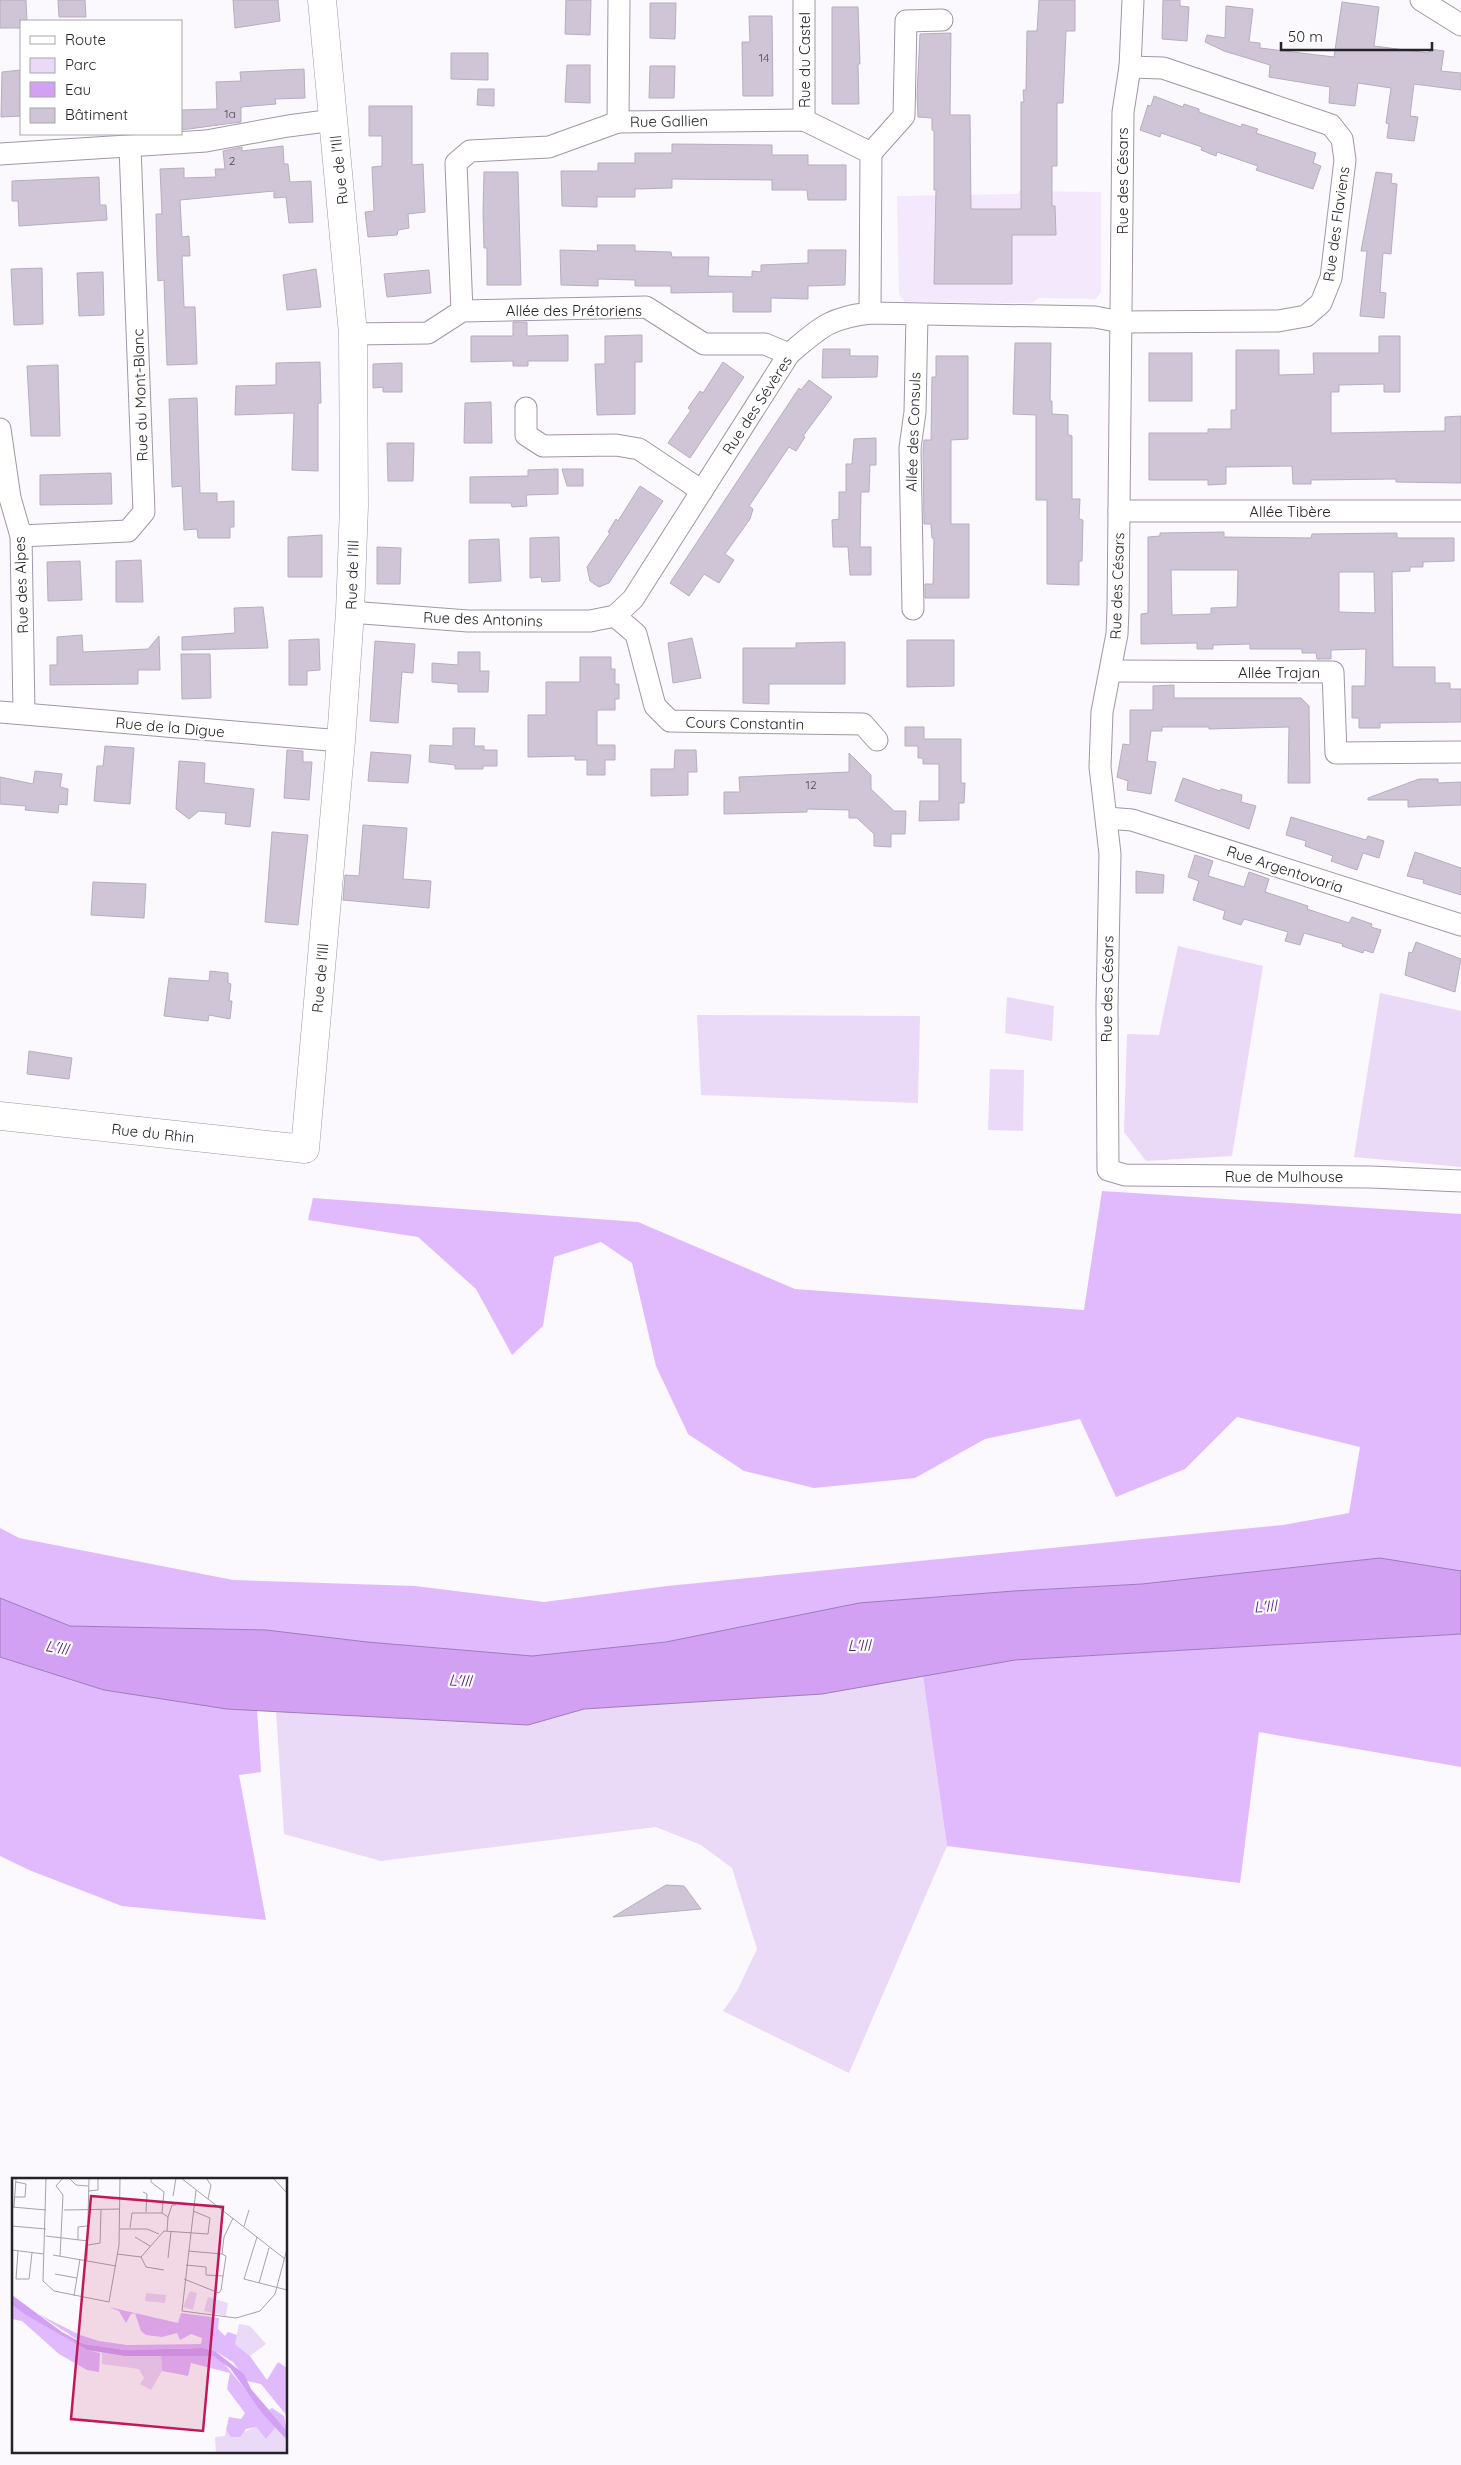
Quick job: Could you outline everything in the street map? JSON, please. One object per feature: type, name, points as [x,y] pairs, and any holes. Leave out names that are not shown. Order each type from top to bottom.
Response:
[{"type":"street","name":"Rue de l'Ill","points":[[305,1149],[341,741],[350,612],[354,506],[353,334],[322,0]]},
{"type":"street","points":[[618,122],[619,0]]},
{"type":"street","name":"Rue du Castel","points":[[804,0],[804,120]]},
{"type":"street","name":"Rue des Césars","points":[[1108,1170],[1107,1006],[1110,854],[1100,766],[1102,712],[1111,671],[1118,609],[1122,322],[1122,112],[1130,66],[1133,0]]},
{"type":"street","points":[[1421,0],[1461,25]]},
{"type":"street","points":[[870,313],[871,153],[904,116],[906,21],[942,20]]},
{"type":"street","name":"Rue des Flaviens","points":[[1122,322],[1278,321],[1306,316],[1321,303],[1331,278],[1345,160],[1342,139],[1331,125],[1163,68],[1130,66]]},
{"type":"street","points":[[0,154],[206,141],[288,126],[334,120]]},
{"type":"street","name":"Rue Gallien","points":[[462,311],[456,162],[470,151],[548,147],[618,122],[804,120],[871,153]]},
{"type":"street","name":"Rue du Mont-Blanc","points":[[22,536],[128,531],[144,512],[130,147]]},
{"type":"street","name":"Allée des Prétoriens","points":[[462,311],[646,307],[704,344],[765,344],[789,354]]},
{"type":"street","points":[[353,334],[428,333],[462,311]]},
{"type":"street","name":"Rue des Sévères","points":[[615,616],[633,599],[789,354],[820,327],[843,316],[870,313],[1095,317],[1122,322]]},
{"type":"street","name":"Allée des Consuls","points":[[913,609],[910,448],[915,412],[917,315]]},
{"type":"street","points":[[526,408],[526,435],[543,446],[616,445],[639,449],[702,491]]},
{"type":"street","name":"Rue des Alpes","points":[[0,429],[5,498],[22,536],[24,714]]},
{"type":"street","name":"Allée Tibère","points":[[1119,511],[1461,512]]},
{"type":"street","name":"Rue des Antonins","points":[[350,612],[477,621],[590,622],[615,616]]},
{"type":"street","name":"Cours Constantin","points":[[615,616],[636,634],[655,706],[670,722],[863,724],[878,740]]},
{"type":"street","name":"Allée Trajan","points":[[1111,671],[1333,672],[1336,753],[1461,752]]},
{"type":"street","name":"Rue de la Digue","points":[[0,712],[341,741]]},
{"type":"street","name":"Rue Argentovaria","points":[[1107,818],[1132,820],[1461,925]]},
{"type":"street","name":"Rue du Rhin","points":[[0,1116],[305,1149]]},
{"type":"street","name":"Rue de Mulhouse","points":[[1108,1170],[1125,1175],[1371,1177],[1461,1181]]},
{"type":"shaded area","points":[[1019,191],[1101,192],[1101,292],[1096,299],[1039,298],[1032,303],[905,302],[899,294],[897,196],[1018,194]]},
{"type":"shaded area","points":[[1102,1191],[1461,1214],[1461,1571],[1380,1558],[1142,1584],[1014,1591],[859,1603],[666,1642],[532,1656],[367,1642],[266,1630],[70,1626],[0,1598],[0,1528],[19,1538],[233,1580],[415,1586],[544,1602],[667,1586],[1283,1525],[1349,1513],[1360,1447],[1237,1417],[1185,1469],[1116,1497],[1080,1419],[985,1439],[915,1478],[814,1488],[744,1471],[688,1434],[656,1366],[632,1263],[601,1242],[554,1257],[543,1326],[512,1355],[476,1289],[418,1237],[308,1220],[313,1198],[638,1222],[795,1289],[1084,1310]]},
{"type":"shaded area","points":[[1461,1634],[1461,1767],[1259,1732],[1240,1883],[947,1846],[923,1676],[1015,1660]]},
{"type":"shaded area","points":[[0,1657],[104,1690],[227,1709],[257,1710],[261,1772],[239,1775],[266,1920],[122,1906],[29,1870],[0,1856]]},
{"type":"green space","points":[[1178,946],[1263,966],[1232,1156],[1146,1161],[1124,1132],[1127,1034],[1159,1035]]},
{"type":"green space","points":[[1380,993],[1461,1011],[1461,1167],[1354,1157]]},
{"type":"green space","points":[[1007,997],[1054,1006],[1052,1041],[1005,1033]]},
{"type":"green space","points":[[697,1015],[920,1016],[918,1103],[701,1095]]},
{"type":"green space","points":[[990,1069],[1024,1070],[1023,1131],[988,1130]]},
{"type":"green space","points":[[923,1676],[947,1846],[849,2073],[723,2011],[737,1991],[757,1949],[732,1868],[701,1845],[656,1827],[381,1861],[284,1834],[276,1711],[528,1725],[584,1709],[822,1694]]},
{"type":"water","name":"L'Ill","points":[[1380,1558],[1461,1571],[1461,1634],[1015,1660],[822,1694],[584,1709],[528,1725],[227,1709],[104,1690],[0,1657],[0,1598],[70,1626],[266,1630],[367,1642],[532,1656],[666,1642],[859,1603],[1014,1591],[1142,1584]]},
{"type":"building","points":[[0,0],[26,0],[27,20],[20,20],[20,28],[0,28]]},
{"type":"building","points":[[58,0],[85,0],[86,17],[59,17]]},
{"type":"building","points":[[233,0],[278,0],[280,21],[235,28]]},
{"type":"building","points":[[566,0],[591,0],[590,35],[565,34]]},
{"type":"building","points":[[1039,0],[1075,0],[1075,31],[1066,31],[1063,103],[1057,103],[1057,166],[1052,166],[1052,206],[1055,206],[1056,235],[1012,235],[1012,284],[934,284],[936,190],[934,190],[934,131],[932,130],[932,118],[918,117],[917,95],[920,34],[951,33],[950,115],[970,115],[971,209],[1021,209],[1021,102],[1024,102],[1023,90],[1026,90],[1027,31],[1037,31]]},
{"type":"building","points":[[1163,0],[1180,0],[1180,6],[1189,7],[1187,41],[1162,39]]},
{"type":"building","points":[[1342,2],[1379,7],[1374,46],[1429,53],[1430,49],[1444,51],[1441,71],[1461,73],[1461,90],[1414,84],[1410,116],[1418,117],[1414,141],[1387,138],[1389,124],[1386,123],[1391,88],[1358,83],[1355,106],[1329,103],[1330,87],[1269,77],[1270,65],[1224,51],[1205,42],[1207,35],[1225,38],[1226,6],[1253,9],[1249,42],[1260,43],[1260,48],[1334,57]]},
{"type":"building","points":[[650,3],[676,3],[675,39],[650,38]]},
{"type":"building","points":[[832,7],[858,7],[859,104],[832,104]]},
{"type":"building","points":[[749,16],[772,16],[773,96],[743,96],[742,42],[750,42]]},
{"type":"building","points":[[451,53],[488,53],[488,80],[451,79]]},
{"type":"building","points":[[567,65],[590,65],[590,103],[565,102]]},
{"type":"building","points":[[650,66],[675,66],[674,98],[649,98]]},
{"type":"building","points":[[304,69],[305,98],[275,99],[276,104],[241,107],[241,122],[182,130],[182,110],[217,109],[216,82],[241,81],[240,72]]},
{"type":"building","points":[[20,70],[20,116],[1,117],[2,72]]},
{"type":"building","points":[[478,89],[494,89],[494,106],[477,105]]},
{"type":"building","points":[[1154,96],[1183,107],[1184,104],[1199,109],[1199,112],[1241,127],[1242,124],[1258,129],[1256,133],[1316,153],[1313,163],[1321,166],[1313,189],[1256,170],[1258,166],[1217,152],[1216,156],[1201,150],[1202,147],[1161,133],[1160,137],[1140,130],[1148,105],[1151,106]]},
{"type":"building","points":[[369,106],[412,106],[412,165],[423,164],[425,212],[408,214],[409,228],[398,230],[397,235],[368,237],[365,212],[374,211],[372,167],[382,166],[382,136],[369,136]]},
{"type":"building","points":[[672,144],[772,145],[772,155],[808,155],[808,165],[846,165],[846,200],[808,200],[807,190],[772,190],[772,180],[672,179],[672,188],[635,189],[635,197],[597,197],[597,207],[562,206],[561,171],[598,171],[598,163],[635,163],[635,153],[672,153]]},
{"type":"building","points":[[283,146],[284,164],[288,164],[290,182],[311,181],[313,222],[289,223],[286,197],[274,198],[274,191],[180,200],[182,237],[189,236],[190,256],[182,256],[184,307],[195,307],[197,364],[167,365],[164,280],[158,281],[157,259],[156,214],[162,214],[160,169],[184,168],[184,178],[216,177],[215,169],[225,169],[223,151],[242,147],[242,151]]},
{"type":"building","points":[[484,172],[518,172],[521,285],[487,285],[487,248],[484,248],[483,211]]},
{"type":"building","points":[[1376,172],[1392,174],[1391,183],[1397,184],[1391,254],[1383,253],[1380,292],[1386,293],[1384,318],[1360,316],[1367,251],[1361,251]]},
{"type":"building","points":[[99,177],[100,205],[106,205],[107,220],[19,226],[18,201],[12,201],[12,181]]},
{"type":"building","points":[[597,245],[635,245],[635,251],[671,252],[672,257],[709,257],[708,276],[752,277],[752,271],[761,272],[761,265],[808,263],[808,250],[846,250],[845,285],[808,286],[808,299],[771,298],[771,312],[733,312],[733,292],[671,293],[671,286],[635,286],[635,280],[598,279],[598,286],[561,285],[560,250],[598,251]]},
{"type":"building","points":[[42,268],[43,324],[14,325],[11,269]]},
{"type":"building","points":[[316,269],[321,307],[287,310],[283,275]]},
{"type":"building","points":[[429,270],[431,293],[387,297],[384,274]]},
{"type":"building","points":[[103,272],[104,315],[79,316],[77,273]]},
{"type":"building","points":[[513,322],[527,322],[527,336],[568,335],[568,361],[528,361],[528,366],[513,366],[513,361],[471,362],[471,336],[513,336]]},
{"type":"building","points":[[642,335],[642,362],[635,362],[635,414],[597,415],[595,364],[605,364],[605,336]]},
{"type":"building","points":[[1379,336],[1400,336],[1400,392],[1384,392],[1384,384],[1339,385],[1339,392],[1331,392],[1331,433],[1445,431],[1445,417],[1461,416],[1461,483],[1396,482],[1396,479],[1311,480],[1311,484],[1293,484],[1292,466],[1226,467],[1226,484],[1208,485],[1208,480],[1149,480],[1149,433],[1208,433],[1208,429],[1231,429],[1231,410],[1236,410],[1236,350],[1279,350],[1279,375],[1314,374],[1313,353],[1379,353]]},
{"type":"building","points":[[1015,343],[1051,343],[1050,401],[1052,401],[1052,414],[1068,415],[1068,435],[1072,436],[1072,499],[1080,499],[1079,519],[1083,520],[1082,561],[1079,561],[1079,585],[1047,584],[1047,500],[1036,500],[1036,415],[1013,414]]},
{"type":"building","points":[[823,349],[850,349],[850,356],[878,356],[877,377],[822,378]]},
{"type":"building","points":[[1149,353],[1192,353],[1192,401],[1149,401]]},
{"type":"building","points":[[936,356],[968,356],[968,439],[951,440],[951,524],[969,524],[969,598],[925,598],[925,584],[933,584],[934,538],[932,538],[931,524],[924,524],[923,449],[924,440],[931,440],[932,377],[936,377]]},
{"type":"building","points":[[320,362],[321,403],[318,403],[318,471],[292,470],[294,413],[235,415],[236,386],[276,385],[276,363]]},
{"type":"building","points":[[723,362],[744,377],[690,458],[668,443],[691,410],[688,408],[700,391],[703,393]]},
{"type":"building","points":[[402,363],[402,392],[383,392],[383,387],[373,388],[373,364]]},
{"type":"building","points":[[58,365],[60,436],[31,436],[27,366]]},
{"type":"building","points":[[809,380],[832,397],[803,436],[805,437],[796,451],[789,447],[749,506],[753,509],[750,519],[725,554],[734,560],[719,583],[704,574],[689,596],[670,583],[799,388],[801,390]]},
{"type":"building","points":[[197,398],[200,493],[217,493],[217,502],[234,501],[234,527],[230,527],[230,538],[198,538],[197,529],[184,530],[182,486],[172,487],[169,399]]},
{"type":"building","points":[[491,402],[492,443],[464,443],[465,403]]},
{"type":"building","points":[[876,438],[876,465],[870,465],[869,492],[861,492],[860,547],[871,547],[871,575],[850,575],[848,547],[833,547],[832,520],[839,519],[839,492],[846,492],[846,464],[852,464],[854,439]]},
{"type":"building","points":[[387,443],[414,443],[413,481],[388,481]]},
{"type":"building","points":[[558,469],[558,494],[526,495],[527,506],[512,507],[511,503],[470,503],[470,477],[528,476],[528,470]]},
{"type":"building","points":[[562,469],[583,469],[583,486],[567,486]]},
{"type":"building","points":[[111,473],[112,504],[40,505],[40,475]]},
{"type":"building","points":[[640,486],[663,501],[609,583],[599,587],[590,581],[587,567],[610,533],[608,532],[616,519],[618,521]]},
{"type":"building","points":[[1224,532],[1224,537],[1311,538],[1312,534],[1397,533],[1397,538],[1454,538],[1454,561],[1423,562],[1423,567],[1410,567],[1410,571],[1392,572],[1393,667],[1435,667],[1435,683],[1450,683],[1450,689],[1461,689],[1461,722],[1380,723],[1380,728],[1359,728],[1359,718],[1352,718],[1352,686],[1365,686],[1366,649],[1331,650],[1331,659],[1317,659],[1316,653],[1302,653],[1302,649],[1250,649],[1250,644],[1213,645],[1213,649],[1197,649],[1197,643],[1141,644],[1141,614],[1148,613],[1148,537],[1160,536],[1160,533]],"holes":[[[1171,570],[1238,570],[1237,607],[1211,608],[1211,614],[1172,615]],[[1339,572],[1374,572],[1375,613],[1339,612]]]},
{"type":"building","points":[[322,535],[322,577],[288,577],[288,537]]},
{"type":"building","points":[[559,537],[560,581],[542,582],[541,577],[530,578],[530,538]]},
{"type":"building","points":[[499,539],[501,581],[469,583],[469,540]]},
{"type":"building","points":[[377,547],[401,548],[400,584],[377,584]]},
{"type":"building","points":[[141,560],[143,602],[116,602],[116,561]]},
{"type":"building","points":[[80,561],[82,600],[48,601],[47,562]]},
{"type":"building","points":[[263,607],[268,648],[182,650],[182,637],[235,633],[234,608]]},
{"type":"building","points":[[82,635],[83,652],[148,649],[159,636],[160,670],[138,670],[138,684],[50,685],[50,665],[57,665],[57,637]]},
{"type":"building","points":[[692,638],[701,678],[673,683],[668,643]]},
{"type":"building","points":[[319,639],[320,670],[307,671],[307,685],[289,685],[289,640]]},
{"type":"building","points":[[907,640],[954,640],[954,686],[907,687]]},
{"type":"building","points":[[375,641],[415,644],[413,673],[402,672],[398,723],[370,721]]},
{"type":"building","points":[[845,642],[845,684],[769,684],[769,704],[743,703],[743,648],[796,648],[796,643]]},
{"type":"building","points":[[458,652],[480,652],[480,671],[489,671],[488,692],[458,692],[458,684],[432,682],[432,663],[458,665]]},
{"type":"building","points":[[181,654],[210,654],[211,698],[182,699]]},
{"type":"building","points":[[580,657],[611,657],[611,669],[615,669],[615,684],[619,684],[619,699],[615,699],[615,710],[597,710],[597,745],[615,745],[615,760],[605,760],[605,775],[587,775],[587,760],[575,760],[575,756],[528,757],[528,715],[546,715],[546,682],[580,682]]},
{"type":"building","points":[[1174,685],[1174,698],[1301,698],[1309,706],[1310,783],[1288,783],[1289,727],[1209,729],[1209,727],[1162,727],[1162,731],[1151,731],[1147,761],[1156,762],[1151,794],[1127,790],[1128,781],[1117,777],[1123,744],[1130,745],[1130,710],[1153,710],[1153,686]]},
{"type":"building","points":[[905,727],[924,727],[924,739],[961,739],[961,783],[965,783],[964,803],[959,803],[959,820],[919,821],[920,801],[939,801],[939,764],[923,764],[923,758],[918,758],[918,746],[905,746]]},
{"type":"building","points":[[453,728],[475,728],[474,746],[484,746],[484,750],[497,750],[497,766],[483,766],[483,769],[455,769],[455,765],[429,762],[430,745],[453,746]]},
{"type":"building","points":[[105,746],[134,748],[130,804],[94,801],[97,766],[103,766]]},
{"type":"building","points":[[287,750],[303,751],[303,762],[312,762],[309,800],[284,798]]},
{"type":"building","points":[[675,750],[696,750],[697,772],[688,772],[688,795],[651,796],[651,769],[674,769]]},
{"type":"building","points":[[371,752],[411,755],[408,783],[368,781]]},
{"type":"building","points":[[849,753],[871,775],[871,789],[894,811],[906,811],[905,834],[891,834],[891,847],[874,846],[874,834],[857,818],[849,818],[849,810],[807,809],[807,812],[724,814],[724,792],[740,792],[739,777],[849,772]]},
{"type":"building","points":[[179,761],[205,763],[204,783],[254,789],[250,827],[225,824],[226,813],[199,811],[189,819],[176,809]]},
{"type":"building","points":[[35,771],[62,774],[60,787],[68,789],[67,805],[59,804],[58,813],[25,810],[26,806],[0,804],[0,777],[33,784]]},
{"type":"building","points":[[1183,778],[1220,791],[1221,789],[1242,795],[1241,802],[1256,806],[1249,829],[1175,801]]},
{"type":"building","points":[[1419,779],[1438,779],[1438,783],[1461,782],[1461,805],[1408,807],[1408,800],[1368,800],[1368,798]]},
{"type":"building","points":[[1291,817],[1366,840],[1368,836],[1384,841],[1379,858],[1363,853],[1357,870],[1331,861],[1333,856],[1305,846],[1306,841],[1286,835]]},
{"type":"building","points":[[363,825],[407,828],[403,879],[431,881],[429,908],[343,900],[345,875],[359,876]]},
{"type":"building","points":[[272,832],[308,835],[298,925],[265,922]]},
{"type":"building","points":[[1415,852],[1461,868],[1461,895],[1423,883],[1424,880],[1407,876]]},
{"type":"building","points":[[1195,855],[1213,861],[1208,876],[1244,887],[1249,872],[1269,879],[1265,892],[1308,906],[1307,909],[1349,923],[1352,917],[1372,924],[1371,927],[1381,930],[1373,953],[1364,950],[1363,953],[1342,946],[1343,944],[1304,933],[1300,945],[1285,941],[1288,932],[1244,919],[1241,925],[1223,919],[1225,911],[1193,900],[1199,881],[1188,877]]},
{"type":"building","points":[[1136,871],[1164,875],[1163,893],[1136,893]]},
{"type":"building","points":[[93,882],[146,884],[144,918],[91,915]]},
{"type":"building","points":[[1416,942],[1461,959],[1455,992],[1405,975],[1409,952],[1412,953]]},
{"type":"building","points":[[210,971],[228,973],[228,983],[231,984],[229,1001],[232,1001],[230,1019],[209,1015],[208,1021],[164,1016],[169,978],[209,981]]},
{"type":"building","points":[[29,1051],[72,1058],[69,1079],[27,1074]]},
{"type":"building","points":[[666,1885],[684,1886],[701,1909],[613,1917]]}]
